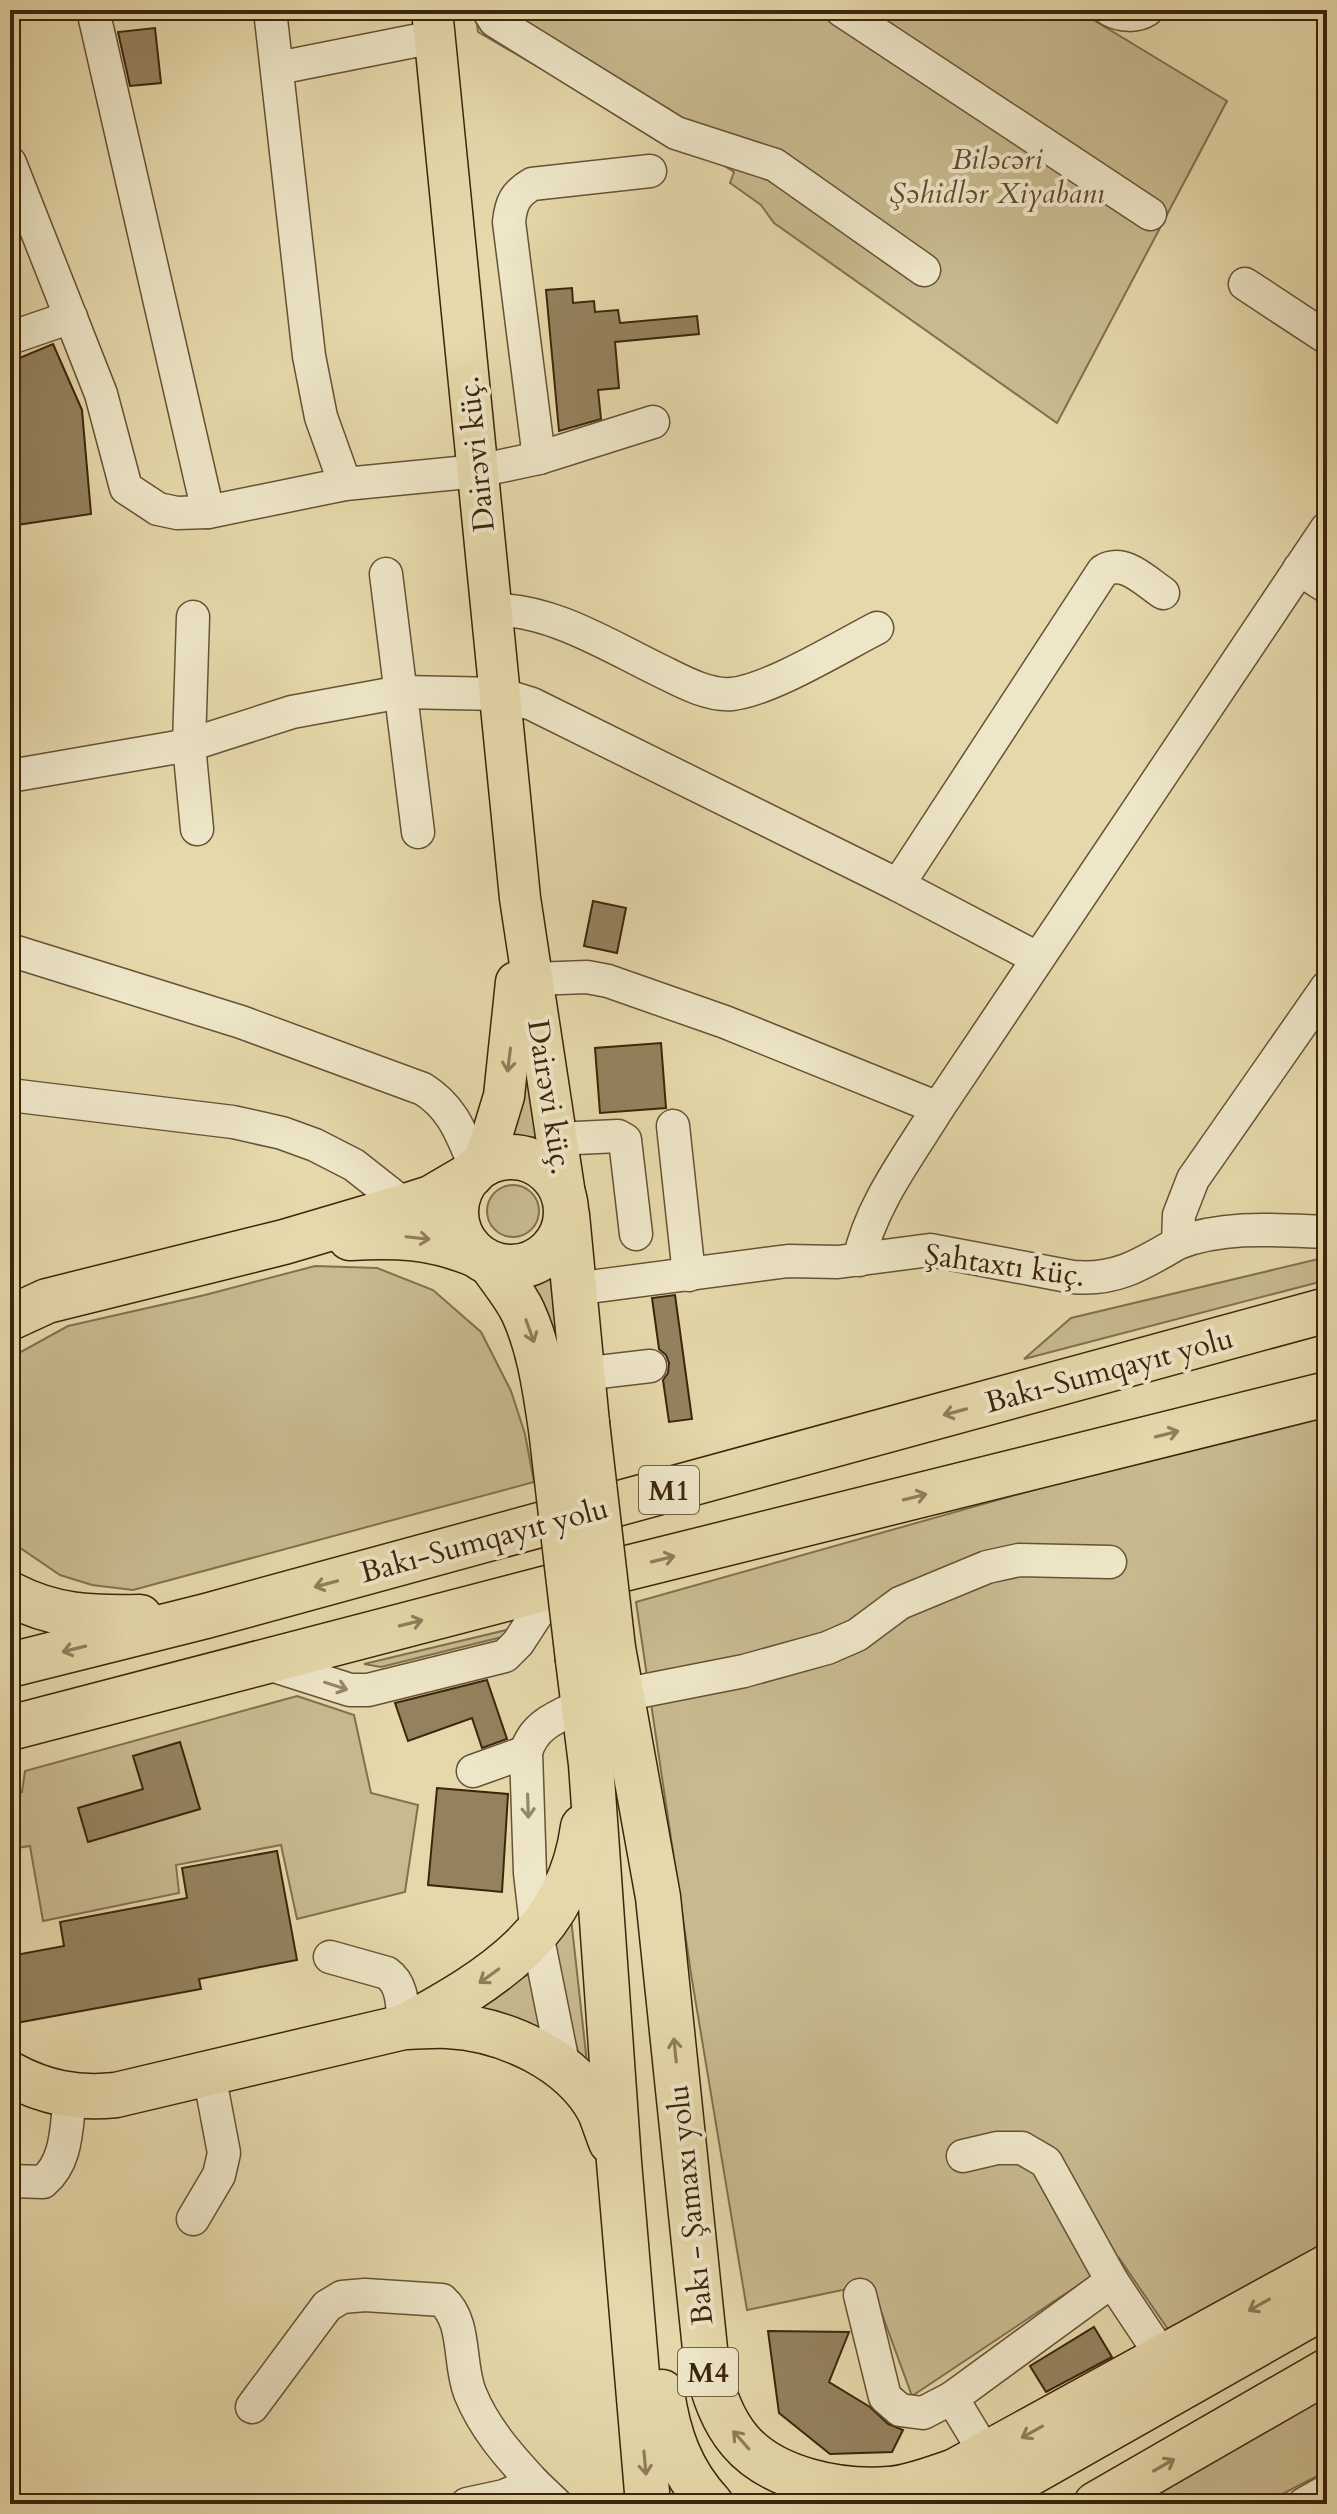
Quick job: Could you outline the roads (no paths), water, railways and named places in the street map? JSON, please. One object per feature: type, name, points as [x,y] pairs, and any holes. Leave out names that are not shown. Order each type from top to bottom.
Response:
[{"type":"highway","points":[[10,1318],[47,1301],[284,1242],[431,1198],[477,1169],[511,1157],[540,1165],[552,1174],[561,1187],[566,1206],[582,1374],[569,1426]]},
{"type":"highway","points":[[477,1169],[461,1188],[456,1205],[457,1223],[463,1240],[483,1259],[522,1310],[569,1426]]},
{"type":"highway","points":[[284,1242],[399,1236],[446,1243],[509,1268],[527,1266],[543,1258],[556,1245],[564,1229],[566,1206]]},
{"type":"highway","name":"Bakı-Sumqayıt yolu","points":[[10,1665],[206,1616],[1327,1310]]},
{"type":"highway","name":"Bakı-Sumqayıt yolu","points":[[10,1728],[555,1586],[1327,1394]]},
{"type":"highway","name":"Bakı - Şamaxı yolu","points":[[569,1426],[603,1700],[658,1897],[707,2368],[725,2419],[741,2442],[781,2471],[841,2486],[890,2489],[919,2484],[987,2456],[1327,2267]]},
{"type":"highway","points":[[10,1594],[48,1611],[80,1616],[206,1616]]},
{"type":"highway","points":[[10,1756],[262,1662]]},
{"type":"highway","name":"Bakı - Şamaxı yolu","points":[[603,1700],[591,1764],[619,2162],[648,2504]]},
{"type":"highway","points":[[404,2027],[492,1975],[537,1934],[570,1881],[581,1844],[591,1764]]},
{"type":"highway","points":[[591,1764],[605,1797],[620,1878],[665,2417],[686,2473],[705,2498]]},
{"type":"highway","points":[[10,2074],[43,2090],[70,2097],[116,2095],[404,2027],[449,2026],[496,2035],[564,2068],[599,2111],[619,2162]]},
{"type":"highway","points":[[976,2504],[1327,2305]]},
{"type":"highway","points":[[1036,2504],[1327,2333]]},
{"type":"highway","points":[[1096,2504],[1327,2371]]},
{"type":"highway","points":[[781,2471],[832,2504]]},
{"type":"main road","name":"Dairəvi küç.","points":[[433,24],[520,898],[566,1206]]},
{"type":"main road","name":"Dairəvi küç.","points":[[477,1169],[504,1096],[509,1065],[520,898]]},
{"type":"street","points":[[93,10],[208,512]]},
{"type":"street","points":[[270,10],[309,356],[321,417],[345,484]]},
{"type":"street","points":[[488,10],[495,21],[676,133],[775,165],[924,270]]},
{"type":"street","points":[[841,10],[1150,214]]},
{"type":"street","points":[[1110,10],[1120,15],[1144,13],[1147,10]]},
{"type":"street","points":[[278,68],[433,24]]},
{"type":"street","points":[[10,163],[101,394],[126,488],[158,509],[177,513],[208,512],[345,484],[478,471],[539,458],[653,422]]},
{"type":"street","points":[[539,458],[509,222],[511,205],[519,191],[532,184],[650,171]]},
{"type":"street","points":[[1245,284],[1327,338]]},
{"type":"street","points":[[10,338],[71,317]]},
{"type":"street","points":[[859,1260],[864,1236],[876,1211],[938,1108],[1327,528]]},
{"type":"street","points":[[898,885],[1103,571],[1113,565],[1121,565],[1163,593]]},
{"type":"street","points":[[1299,569],[1327,587]]},
{"type":"street","points":[[386,574],[418,832]]},
{"type":"street","points":[[492,610],[510,609],[545,617],[680,680],[729,695],[753,690],[877,628]]},
{"type":"street","points":[[193,617],[189,745],[197,829]]},
{"type":"street","points":[[10,776],[189,745],[292,712],[401,692],[500,694],[532,704],[898,885],[1037,958]]},
{"type":"street","points":[[10,950],[241,1022],[423,1089],[440,1100],[452,1115],[477,1169]]},
{"type":"street","points":[[533,979],[577,976],[608,981],[725,1022],[938,1108]]},
{"type":"street","points":[[1178,1243],[1179,1215],[1193,1179],[1327,987]]},
{"type":"street","points":[[10,1095],[233,1122],[282,1133],[315,1145],[354,1165],[406,1206]]},
{"type":"street","points":[[673,1126],[689,1275]]},
{"type":"street","points":[[555,1139],[618,1136],[625,1140],[636,1234]]},
{"type":"street","name":"Şahtaxtı küç.","points":[[574,1289],[788,1261],[859,1260],[930,1250],[1097,1279],[1121,1273],[1203,1233],[1231,1229],[1327,1232]]},
{"type":"street","points":[[582,1374],[650,1366]]},
{"type":"street","points":[[564,2068],[537,1934],[530,1873],[526,1752],[530,1737],[538,1727],[603,1700],[744,1671],[827,1648],[857,1635],[900,1603],[987,1567],[1019,1560],[1110,1562]]},
{"type":"street","points":[[473,1771],[526,1752]]},
{"type":"street","points":[[330,1957],[387,1973],[395,1979],[399,1987],[404,2027]]},
{"type":"street","points":[[193,2219],[219,2175],[224,2153],[209,2074]]},
{"type":"street","points":[[10,2181],[43,2182],[56,2171],[62,2155],[70,2097]]},
{"type":"street","points":[[963,2156],[997,2148],[1022,2148],[1046,2162],[1112,2281],[1164,2359]]},
{"type":"street","points":[[860,2295],[885,2397],[900,2410],[923,2413],[952,2398],[1112,2281]]},
{"type":"street","points":[[252,2407],[327,2306],[342,2297],[365,2295],[442,2300],[456,2317],[470,2392],[489,2428],[509,2457],[545,2493]]},
{"type":"street","points":[[952,2398],[987,2456]]},
{"type":"street","points":[[1304,2504],[1327,2491]]},
{"type":"street","points":[[467,2504],[512,2493],[545,2493]]},
{"type":"park label","name":"Biləcəri Şəhidlər Xiyabanı","points":[[997,176]]}]
